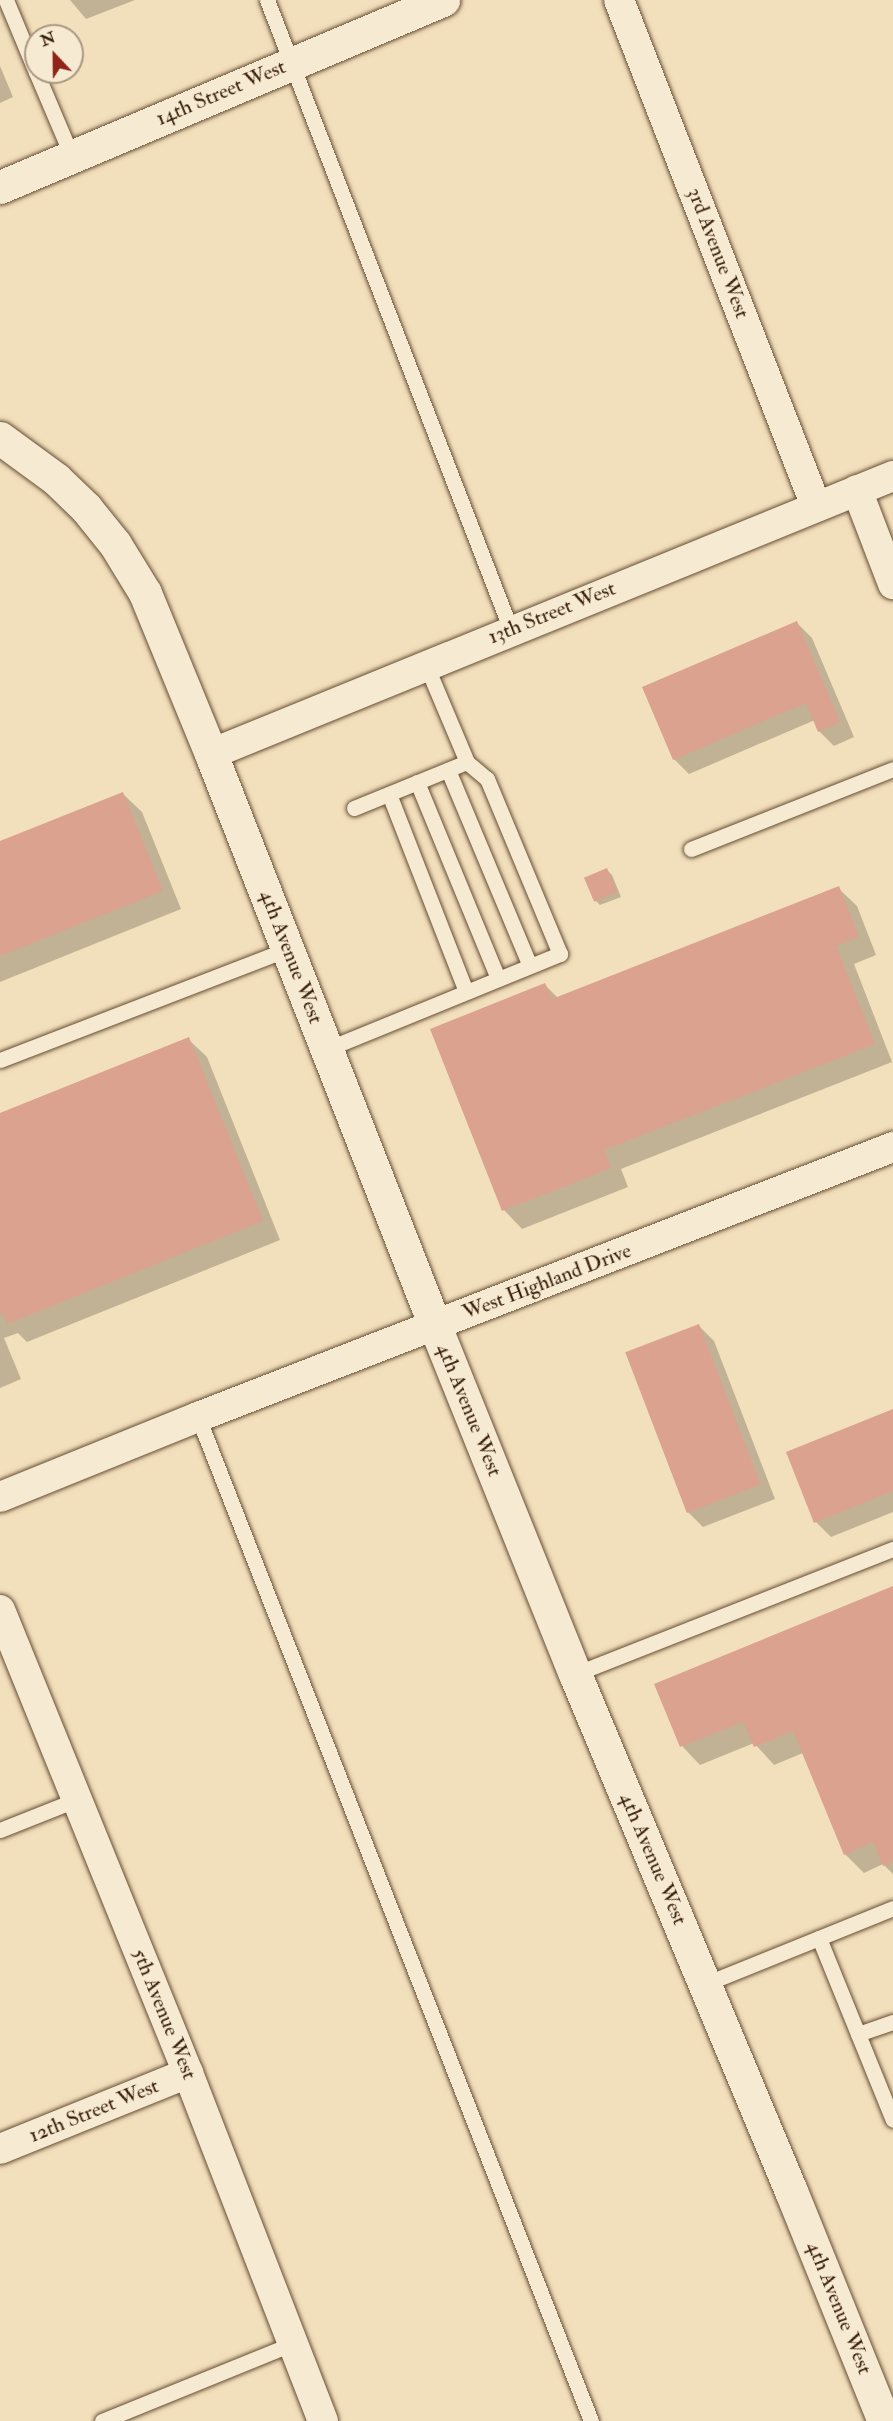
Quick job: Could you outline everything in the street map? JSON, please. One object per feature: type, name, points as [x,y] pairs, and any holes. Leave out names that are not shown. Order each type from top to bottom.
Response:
[{"type":"street","name":"14th Street West","points":[[0,187],[443,0]]},
{"type":"street","name":"3rd Avenue West","points":[[619,0],[816,506]]},
{"type":"street","name":"4th Avenue West","points":[[0,438],[56,479],[86,508],[115,544],[145,593],[211,753],[435,1326],[575,1674],[884,2421]]},
{"type":"street","name":"13th Street West","points":[[211,753],[893,476]]},
{"type":"street","points":[[856,490],[893,584]]},
{"type":"street","name":"West Highland Drive","points":[[0,1497],[198,1417],[893,1148]]},
{"type":"street","name":"5th Avenue West","points":[[0,1610],[188,2073],[323,2421]]},
{"type":"street","name":"12th Street West","points":[[0,2149],[188,2073]]},
{"type":"lane","points":[[6,0],[24,43]]},
{"type":"lane","points":[[267,0],[293,62],[511,630]]},
{"type":"lane","points":[[41,84],[72,157]]},
{"type":"lane","points":[[327,1049],[560,954],[487,779],[467,762],[426,664]]},
{"type":"lane","points":[[354,808],[467,762]]},
{"type":"lane","points":[[691,849],[893,769]]},
{"type":"lane","points":[[448,770],[530,966]]},
{"type":"lane","points":[[417,782],[498,979]]},
{"type":"lane","points":[[389,794],[465,991]]},
{"type":"lane","points":[[0,1060],[287,949]]},
{"type":"lane","points":[[198,1417],[591,2421]]},
{"type":"lane","points":[[575,1674],[893,1549]]},
{"type":"lane","points":[[0,1830],[78,1798]]},
{"type":"lane","points":[[705,1984],[893,1908]]},
{"type":"lane","points":[[819,1938],[858,2034],[888,2093],[893,2120]]},
{"type":"lane","points":[[858,2034],[893,2022]]},
{"type":"lane","points":[[102,2421],[292,2344]]},
{"type":"building","points":[[797,621],[840,722],[818,732],[806,703],[673,760],[642,687]]},
{"type":"building","points":[[123,792],[163,891],[0,956],[0,841]]},
{"type":"building","points":[[607,868],[617,892],[594,902],[584,878]]},
{"type":"building","points":[[839,886],[859,937],[836,946],[875,1044],[604,1150],[611,1168],[502,1211],[430,1029],[545,983],[552,999]]},
{"type":"building","points":[[189,1037],[263,1221],[7,1324],[3,1313],[0,1314],[0,1113]]},
{"type":"building","points":[[699,1324],[761,1485],[687,1513],[625,1352]]},
{"type":"building","points":[[893,1409],[893,1491],[814,1523],[786,1452]]},
{"type":"building","points":[[893,1586],[893,1862],[883,1866],[873,1842],[844,1855],[793,1731],[754,1747],[743,1722],[680,1747],[654,1684]]}]
